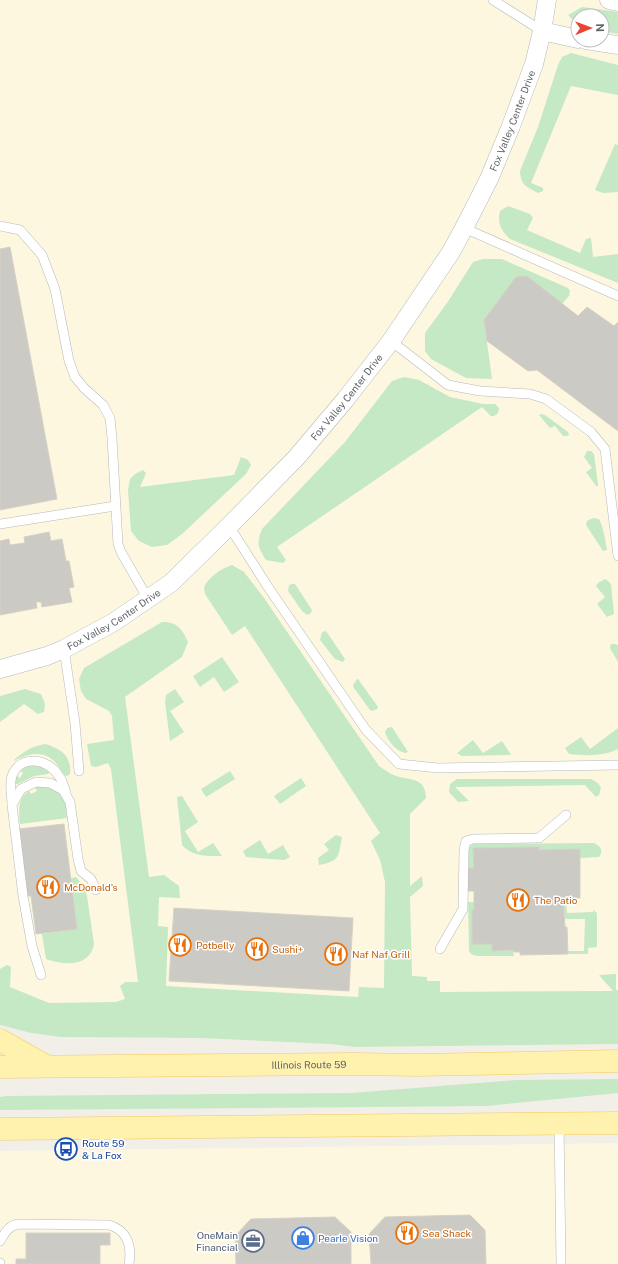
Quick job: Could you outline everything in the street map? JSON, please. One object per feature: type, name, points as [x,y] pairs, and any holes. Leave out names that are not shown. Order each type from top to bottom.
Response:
[{"type":"main road","points":[[0,1040],[47,1067]]},
{"type":"main road","name":"Illinois Route 59","points":[[0,1067],[346,1064],[418,1065],[618,1062]]},
{"type":"main road","points":[[0,1129],[618,1123]]},
{"type":"street","name":"Fox Valley Center Drive","points":[[0,669],[47,656],[64,649],[114,622],[170,583],[296,458],[345,400],[391,341],[451,252],[489,179],[534,64],[542,31],[547,0]]},
{"type":"street","points":[[609,0],[618,2]]},
{"type":"street","points":[[542,31],[570,37]]},
{"type":"lane","points":[[493,0],[542,31]]},
{"type":"lane","points":[[0,226],[20,230],[42,255],[55,290],[69,361],[74,377],[84,388],[104,405],[110,418],[118,544],[148,599]]},
{"type":"lane","points":[[464,228],[618,296]]},
{"type":"lane","points":[[391,341],[448,385],[480,391],[530,394],[546,399],[592,432],[604,449],[618,556]]},
{"type":"lane","points":[[0,524],[115,506]]},
{"type":"lane","points":[[229,526],[268,587],[366,730],[399,764],[438,768],[618,765]]},
{"type":"lane","points":[[64,649],[75,723],[79,771]]},
{"type":"lane","points":[[41,975],[32,946],[12,805],[12,777],[18,765],[32,760],[43,762],[52,768],[59,776],[70,802],[81,871],[91,879],[96,890]]},
{"type":"lane","points":[[12,805],[21,789],[36,782],[50,783],[63,790],[70,802]]},
{"type":"lane","points":[[440,949],[463,909],[464,850],[466,841],[473,838],[539,838],[566,815]]},
{"type":"lane","points":[[559,1123],[561,1264]]},
{"type":"lane","points":[[0,1241],[7,1229],[18,1224],[109,1225],[117,1227],[127,1237],[130,1259],[129,1264]]},
{"type":"shaded area","points":[[0,0],[618,0],[618,1044],[355,1047],[330,1044],[199,1038],[60,1037],[31,1033],[0,1025]]},
{"type":"shaded area","points":[[618,1143],[618,1264],[0,1264],[0,1151]]},
{"type":"green space","points":[[610,11],[618,12],[618,34],[610,32]]},
{"type":"green space","points":[[571,53],[618,65],[618,95],[571,86],[531,183],[543,188],[543,191],[538,193],[523,183],[520,171],[538,127],[558,65],[562,57]]},
{"type":"green space","points":[[615,144],[618,145],[618,192],[603,193],[595,190]]},
{"type":"green space","points":[[508,206],[530,214],[533,218],[527,230],[580,253],[586,239],[591,238],[593,257],[618,254],[618,283],[510,239],[504,233],[499,223],[500,211]]},
{"type":"green space","points":[[483,259],[502,259],[568,288],[570,291],[569,296],[562,304],[484,320],[492,379],[466,378],[431,359],[425,351],[425,333],[447,303],[473,262]]},
{"type":"green space","points":[[404,377],[419,380],[450,397],[483,404],[495,404],[499,408],[498,413],[491,416],[482,407],[277,547],[286,560],[283,563],[266,560],[259,545],[259,538],[262,529],[345,442],[392,381]]},
{"type":"green space","points":[[539,415],[545,415],[568,432],[569,435],[563,436],[555,426],[550,428]]},
{"type":"green space","points":[[587,451],[591,451],[594,454],[597,487],[586,472],[592,468],[584,457]]},
{"type":"green space","points":[[241,457],[248,460],[251,465],[246,474],[182,534],[167,545],[152,547],[139,541],[131,531],[128,490],[130,479],[135,474],[143,470],[146,473],[140,487],[234,475]]},
{"type":"green space","points":[[593,518],[599,519],[601,523],[607,550],[603,551],[586,525],[587,521]]},
{"type":"green space","points":[[232,565],[244,572],[264,598],[379,766],[394,775],[417,781],[423,786],[426,798],[410,814],[410,886],[422,876],[423,886],[410,897],[412,976],[427,977],[427,981],[440,981],[440,992],[613,991],[599,975],[616,974],[616,990],[618,990],[618,1044],[355,1047],[330,1044],[199,1038],[60,1037],[31,1033],[0,1025],[0,969],[7,965],[11,967],[10,987],[49,1003],[116,1002],[125,999],[120,986],[125,982],[138,982],[111,769],[108,763],[96,767],[91,766],[87,744],[114,740],[112,716],[109,711],[86,699],[81,691],[79,679],[84,668],[162,622],[176,625],[184,633],[188,642],[182,657],[125,697],[149,877],[164,875],[179,886],[180,898],[159,897],[158,926],[168,927],[166,986],[358,997],[359,987],[384,988],[385,882],[380,860],[371,841],[380,833],[245,626],[232,635],[205,594],[204,587],[209,579],[219,571]]},
{"type":"green space","points":[[605,579],[611,584],[614,614],[607,617],[597,604],[605,597],[596,586]]},
{"type":"green space","points":[[295,584],[312,610],[311,613],[307,615],[302,611],[288,591],[289,585]]},
{"type":"green space","points":[[326,631],[345,659],[343,662],[335,659],[320,640],[322,632]]},
{"type":"green space","points":[[611,644],[618,645],[618,662],[610,648]]},
{"type":"green space","points":[[222,657],[239,682],[224,692],[214,677],[200,687],[193,676]]},
{"type":"green space","points":[[357,679],[378,707],[377,709],[372,711],[370,710],[354,688],[353,685]]},
{"type":"green space","points":[[25,689],[41,694],[45,704],[44,712],[38,714],[24,704],[0,722],[0,696]]},
{"type":"green space","points":[[175,689],[184,702],[170,711],[184,732],[170,741],[165,702],[166,695]]},
{"type":"green space","points":[[392,727],[408,752],[405,753],[398,750],[388,740],[385,733],[387,728]]},
{"type":"green space","points":[[618,728],[618,749],[613,751],[594,755],[575,755],[569,754],[565,748],[581,737],[590,749]]},
{"type":"green space","points":[[473,740],[483,753],[502,741],[511,755],[462,756],[457,753]]},
{"type":"green space","points":[[45,744],[56,748],[64,754],[69,762],[70,774],[67,776],[64,775],[54,761],[43,755],[30,755],[14,761],[17,757],[28,750]]},
{"type":"green space","points":[[38,765],[47,769],[49,773],[34,776],[15,784],[17,776],[20,778],[23,773],[21,771],[23,769],[29,766]]},
{"type":"green space","points":[[230,771],[235,779],[206,797],[201,789]]},
{"type":"green space","points":[[301,778],[306,786],[280,804],[274,796]]},
{"type":"green space","points":[[457,779],[591,779],[598,783],[601,788],[599,795],[596,797],[585,785],[455,787],[469,801],[458,802],[449,792],[450,784]]},
{"type":"green space","points":[[35,787],[49,788],[60,794],[66,804],[67,818],[20,824],[19,810],[22,797],[29,791],[31,794],[37,791]]},
{"type":"green space","points":[[182,796],[198,822],[185,831],[198,852],[213,843],[222,856],[205,856],[195,854],[182,845],[177,797]]},
{"type":"green space","points":[[336,835],[342,837],[337,857],[331,862],[319,865],[318,858],[329,850],[324,844]]},
{"type":"green space","points":[[260,840],[268,854],[283,845],[290,857],[284,860],[246,857],[243,851]]},
{"type":"green space","points":[[594,843],[601,848],[599,857],[580,858],[579,849],[539,850],[539,847],[473,849],[474,868],[469,868],[468,850],[473,844]]},
{"type":"green space","points":[[76,877],[84,887],[87,896],[94,944],[91,952],[81,961],[75,963],[60,963],[46,959],[42,934],[77,929],[71,878]]},
{"type":"green space","points":[[563,898],[566,898],[567,913],[593,912],[593,910],[597,913],[597,947],[588,948],[588,954],[568,954],[568,951],[584,951],[585,919],[565,919],[565,914],[563,913]]},
{"type":"green space","points":[[468,902],[474,902],[474,910],[472,910],[472,944],[492,944],[493,951],[513,950],[514,956],[477,956],[471,954],[469,951]]},
{"type":"green space","points":[[618,1079],[618,1093],[486,1106],[0,1110],[0,1097],[7,1096],[352,1093],[517,1080]]},
{"type":"building","points":[[10,247],[57,499],[0,510],[0,249]]},
{"type":"building","points":[[527,276],[578,316],[587,307],[614,326],[618,322],[618,431],[537,370],[528,371],[487,341],[484,320],[516,277]]},
{"type":"building","points":[[49,532],[51,541],[62,539],[66,561],[69,561],[74,587],[69,588],[72,602],[42,607],[41,602],[36,602],[37,608],[0,615],[0,541],[9,539],[10,545],[25,543],[24,537]]},
{"type":"building","name":"McDonald's","points":[[64,824],[77,929],[36,934],[31,896],[26,896],[18,829]]},
{"type":"building","name":"The Patio","points":[[539,847],[539,850],[580,849],[580,898],[563,898],[565,927],[567,927],[568,954],[520,955],[520,952],[514,952],[513,950],[492,951],[492,944],[472,944],[472,910],[474,910],[474,891],[465,891],[465,868],[474,868],[473,848]]},
{"type":"building","points":[[174,908],[353,918],[349,991],[169,981]]},
{"type":"building","points":[[470,1215],[485,1230],[486,1264],[371,1264],[369,1234],[385,1217]]},
{"type":"building","points":[[335,1217],[351,1232],[351,1264],[236,1264],[235,1236],[251,1219]]},
{"type":"building","points":[[26,1233],[110,1233],[110,1245],[100,1245],[100,1264],[16,1264],[16,1259],[26,1259]]},
{"type":"place","name":"McDonald's","points":[[48,887]]},
{"type":"place","name":"The Patio","points":[[518,900]]},
{"type":"place","name":"Potbelly","points":[[180,945]]},
{"type":"place","name":"Sushi+","points":[[257,949]]},
{"type":"place","name":"Naf Naf Grill","points":[[336,954]]},
{"type":"place","name":"Route 59 & La Fox","points":[[66,1149]]},
{"type":"place","name":"Sea Shack","points":[[407,1233]]},
{"type":"place","name":"Pearle Vision","points":[[303,1238]]},
{"type":"place","name":"OneMain Financial","points":[[253,1241]]}]
